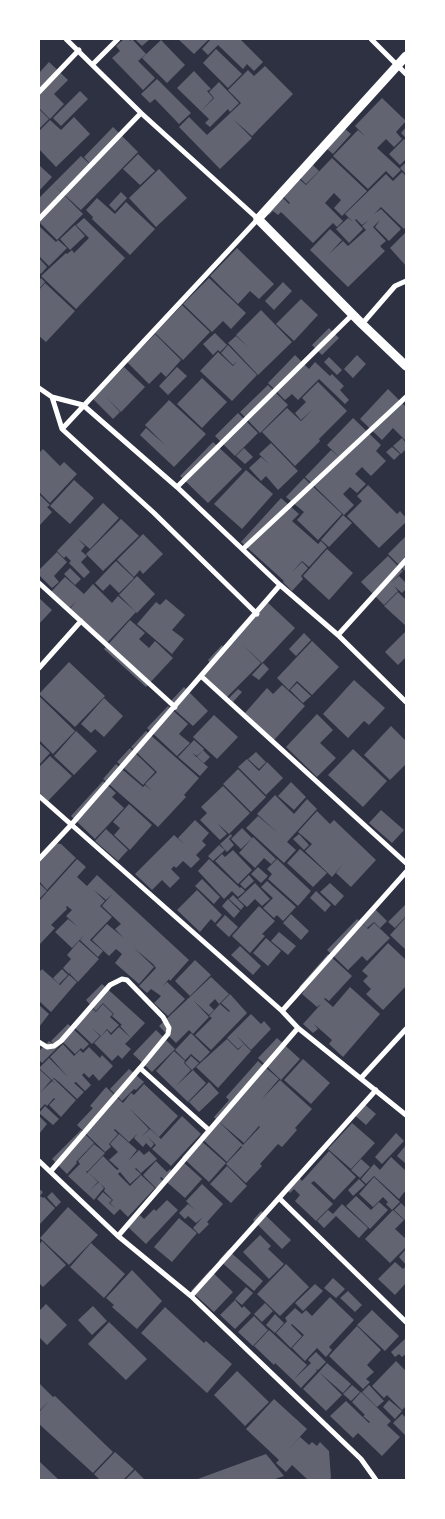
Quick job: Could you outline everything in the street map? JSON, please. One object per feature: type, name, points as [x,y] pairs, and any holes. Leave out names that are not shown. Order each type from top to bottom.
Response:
[{"type":"street","points":[[66,39],[141,113],[258,219],[352,315],[406,366]]},
{"type":"street","points":[[93,64],[118,39]]},
{"type":"street","points":[[371,39],[406,74]]},
{"type":"street","points":[[39,92],[79,50]]},
{"type":"street","points":[[62,429],[258,219],[406,56]]},
{"type":"street","points":[[39,219],[141,113]]},
{"type":"street","points":[[362,324],[399,283],[406,282]]},
{"type":"street","points":[[177,487],[352,315]]},
{"type":"street","points":[[39,388],[52,397],[83,405],[177,487],[280,585],[338,635],[405,699]]},
{"type":"street","points":[[52,397],[62,429],[154,513],[256,614]]},
{"type":"street","points":[[242,549],[406,397]]},
{"type":"street","points":[[338,635],[406,560]]},
{"type":"street","points":[[39,583],[175,707]]},
{"type":"street","points":[[39,859],[202,677],[280,585]]},
{"type":"street","points":[[39,668],[81,621]]},
{"type":"street","points":[[202,677],[406,863]]},
{"type":"street","points":[[39,796],[282,1011],[298,1028],[406,1115]]},
{"type":"street","points":[[282,1011],[406,875]]},
{"type":"street","points":[[39,1042],[47,1047],[54,1046],[110,985],[117,980],[127,980],[164,1017],[169,1028],[168,1034],[140,1068],[51,1171]]},
{"type":"street","points":[[118,1236],[298,1028]]},
{"type":"street","points":[[362,1078],[406,1028]]},
{"type":"street","points":[[140,1068],[209,1130]]},
{"type":"street","points":[[190,1296],[376,1090]]},
{"type":"street","points":[[39,1161],[118,1236],[190,1296],[362,1459],[376,1480]]},
{"type":"street","points":[[279,1198],[406,1322]]},
{"type":"building","points":[[124,39],[129,39],[130,41],[132,39],[146,54],[138,61],[155,78],[143,90],[112,58],[120,51],[116,46]]},
{"type":"building","points":[[135,39],[150,39],[142,46]]},
{"type":"building","points":[[178,39],[209,39],[194,54]]},
{"type":"building","points":[[211,39],[240,39],[263,62],[254,71],[247,64],[243,69],[218,45],[208,55],[202,49]]},
{"type":"building","points":[[161,40],[185,65],[167,83],[142,58]]},
{"type":"building","points":[[216,49],[242,74],[228,88],[203,63]]},
{"type":"building","points":[[49,62],[68,80],[54,94],[64,104],[50,119],[39,108],[39,73]]},
{"type":"building","points":[[265,66],[293,94],[252,136],[233,119],[252,138],[220,169],[179,127],[189,117],[207,135],[241,103],[228,90],[248,70],[254,76]]},
{"type":"building","points":[[194,71],[211,89],[207,91],[213,98],[202,110],[214,98],[209,92],[219,82],[239,103],[230,112],[228,109],[210,127],[205,123],[209,119],[177,88]]},
{"type":"building","points":[[157,79],[191,113],[179,124],[155,99],[150,103],[141,94]]},
{"type":"building","points":[[80,91],[88,99],[61,126],[53,118]]},
{"type":"building","points":[[382,98],[406,121],[396,132],[402,139],[394,147],[386,139],[377,148],[401,170],[393,178],[386,171],[368,189],[333,156],[358,130],[366,137],[355,126]]},
{"type":"building","points":[[39,109],[49,119],[39,129]]},
{"type":"building","points":[[74,117],[90,134],[56,167],[39,149],[39,131],[50,120],[61,130]]},
{"type":"building","points":[[113,127],[138,152],[81,210],[55,186],[83,214],[57,240],[39,222],[39,198],[81,156],[93,167],[84,157]]},
{"type":"building","points":[[406,127],[406,138],[401,133]]},
{"type":"building","points":[[345,129],[351,134],[333,154],[327,149]]},
{"type":"building","points":[[404,139],[406,141],[406,159],[400,165],[389,154]]},
{"type":"building","points":[[138,154],[155,171],[140,185],[123,169]]},
{"type":"building","points":[[332,158],[367,191],[342,216],[334,208],[341,200],[334,193],[325,203],[343,221],[337,227],[333,223],[313,243],[281,212],[278,215],[273,211],[269,215],[265,211],[280,195],[289,204],[283,196],[299,179],[306,185]]},
{"type":"building","points":[[406,162],[406,174],[400,168]]},
{"type":"building","points":[[39,165],[52,177],[39,191]]},
{"type":"building","points":[[313,165],[319,171],[306,184],[300,178]]},
{"type":"building","points":[[159,169],[187,198],[156,227],[129,198]]},
{"type":"building","points":[[402,172],[406,176],[406,227],[404,229],[381,207],[374,214],[381,209],[401,229],[389,241],[375,227],[380,220],[373,227],[386,241],[380,246],[385,251],[348,287],[310,250],[330,229],[342,240],[329,254],[343,241],[348,246],[366,230],[362,226],[369,220],[362,225],[355,220],[363,229],[349,243],[336,229],[348,218],[353,222],[345,214],[386,174],[393,181]]},
{"type":"building","points":[[121,192],[127,198],[115,211],[109,205]]},
{"type":"building","points":[[97,198],[115,214],[126,202],[155,229],[130,255],[92,219],[93,217],[86,210]]},
{"type":"building","points":[[84,218],[125,258],[76,309],[41,276],[66,253],[72,250],[74,253],[89,238],[76,225]]},
{"type":"building","points":[[75,225],[85,236],[70,250],[60,239]]},
{"type":"building","points":[[39,226],[56,242],[58,240],[67,248],[49,266],[39,256]]},
{"type":"building","points":[[406,232],[406,266],[390,248]]},
{"type":"building","points":[[237,248],[274,284],[259,299],[250,291],[238,304],[210,276]]},
{"type":"building","points":[[39,258],[47,267],[41,274],[39,272]]},
{"type":"building","points":[[41,278],[45,282],[39,289],[39,281]]},
{"type":"building","points":[[209,278],[246,313],[231,329],[223,321],[212,332],[183,304]]},
{"type":"building","points":[[283,282],[292,291],[274,310],[265,301]]},
{"type":"building","points":[[45,283],[75,311],[46,342],[39,336],[39,290]]},
{"type":"building","points":[[301,299],[318,315],[294,341],[276,324]]},
{"type":"building","points":[[182,305],[210,332],[183,360],[155,333]]},
{"type":"building","points":[[261,310],[292,342],[258,375],[228,343],[236,336],[248,347],[236,335]]},
{"type":"building","points":[[329,328],[339,338],[322,355],[312,345]]},
{"type":"building","points":[[215,333],[227,345],[220,352],[218,350],[213,355],[203,344]]},
{"type":"building","points":[[155,334],[181,360],[166,377],[161,372],[149,384],[127,362]]},
{"type":"building","points":[[228,345],[257,375],[232,401],[200,371],[218,352],[233,366],[237,361],[233,365],[221,353]]},
{"type":"building","points":[[295,355],[309,369],[315,362],[330,376],[332,374],[344,386],[340,390],[349,400],[345,404],[319,379],[298,400],[292,394],[285,400],[268,383]]},
{"type":"building","points":[[357,355],[366,364],[353,378],[344,369]]},
{"type":"building","points":[[329,357],[342,370],[337,375],[324,362]]},
{"type":"building","points":[[124,367],[145,387],[121,412],[106,397],[120,412],[113,419],[92,398]]},
{"type":"building","points":[[177,367],[187,376],[168,395],[159,386]]},
{"type":"building","points":[[202,378],[227,402],[202,428],[177,404]]},
{"type":"building","points":[[318,382],[347,411],[295,466],[262,432],[287,408],[301,421],[313,409],[301,420],[295,413],[306,402],[302,398]]},
{"type":"building","points":[[268,385],[288,405],[260,433],[240,412]]},
{"type":"building","points":[[388,389],[406,407],[406,441],[393,428],[382,440],[360,419]]},
{"type":"building","points":[[169,400],[206,434],[174,467],[140,435],[146,428],[165,445],[145,425]]},
{"type":"building","points":[[238,413],[258,433],[235,456],[215,436]]},
{"type":"building","points":[[353,418],[381,445],[376,451],[386,461],[371,476],[362,467],[355,474],[366,484],[357,493],[350,487],[343,494],[354,505],[344,515],[305,477],[331,450],[340,458],[327,445]]},
{"type":"building","points":[[402,438],[406,443],[406,449],[401,454],[393,446]]},
{"type":"building","points":[[213,442],[242,469],[208,503],[180,476]]},
{"type":"building","points":[[271,443],[298,471],[278,490],[266,476],[261,481],[249,468],[261,457],[270,465],[259,454]]},
{"type":"building","points":[[392,447],[400,454],[394,460],[386,452]]},
{"type":"building","points":[[244,448],[253,457],[245,464],[236,456]]},
{"type":"building","points":[[43,449],[60,466],[64,462],[77,474],[50,503],[39,492],[39,453]]},
{"type":"building","points":[[246,470],[273,494],[242,529],[214,504]]},
{"type":"building","points":[[304,478],[342,514],[318,540],[297,520],[304,512],[286,497]]},
{"type":"building","points":[[74,480],[94,498],[70,524],[50,506]]},
{"type":"building","points":[[368,485],[397,514],[400,511],[406,518],[406,522],[379,548],[347,516],[362,501],[357,496]]},
{"type":"building","points":[[39,494],[50,505],[47,507],[52,512],[39,526]]},
{"type":"building","points":[[281,498],[299,514],[292,521],[318,544],[321,541],[327,547],[309,567],[302,561],[292,572],[302,562],[308,568],[301,576],[303,579],[292,591],[284,581],[241,542]]},
{"type":"building","points":[[103,503],[119,518],[90,549],[78,539],[85,546],[81,551],[87,556],[81,562],[90,572],[84,578],[69,563],[71,561],[66,556],[64,558],[57,551]]},
{"type":"building","points":[[343,515],[352,523],[329,547],[321,540]]},
{"type":"building","points":[[121,519],[139,536],[103,571],[86,554]]},
{"type":"building","points":[[143,534],[163,554],[143,574],[140,570],[134,577],[117,560]]},
{"type":"building","points":[[406,536],[406,572],[388,554]]},
{"type":"building","points":[[327,549],[353,573],[329,600],[303,576]]},
{"type":"building","points":[[57,552],[67,562],[54,576],[59,582],[52,588],[39,575],[39,570]]},
{"type":"building","points":[[388,556],[403,571],[391,583],[399,576],[406,583],[406,589],[402,593],[394,586],[398,591],[384,605],[361,582]]},
{"type":"building","points":[[116,561],[134,578],[119,593],[110,584],[103,591],[95,583]]},
{"type":"building","points":[[70,568],[81,579],[75,585],[64,574]]},
{"type":"building","points":[[137,576],[155,594],[137,613],[119,595]]},
{"type":"building","points":[[65,577],[84,594],[93,584],[112,603],[118,596],[136,612],[107,643],[70,609],[76,601],[67,611],[49,594]]},
{"type":"building","points":[[398,592],[405,599],[406,597],[406,626],[384,606]]},
{"type":"building","points":[[39,598],[52,610],[39,624]]},
{"type":"building","points":[[166,599],[185,615],[172,630],[184,639],[172,654],[137,624],[156,602],[160,605]]},
{"type":"building","points":[[265,600],[295,628],[262,663],[243,645],[261,663],[225,699],[199,675],[210,663],[208,660],[222,645],[224,648],[234,637],[232,635]]},
{"type":"building","points":[[130,620],[145,633],[139,639],[149,648],[155,641],[173,658],[146,687],[104,649]]},
{"type":"building","points":[[406,631],[406,657],[398,665],[385,652]]},
{"type":"building","points":[[304,633],[311,640],[296,656],[289,649]]},
{"type":"building","points":[[312,641],[339,667],[312,695],[297,681],[289,690],[277,678]]},
{"type":"building","points":[[69,662],[105,696],[75,727],[39,694]]},
{"type":"building","points":[[263,663],[269,669],[259,680],[252,675]]},
{"type":"building","points":[[354,680],[385,708],[369,725],[364,721],[348,738],[323,714]]},
{"type":"building","points":[[297,683],[311,696],[303,703],[290,690]]},
{"type":"building","points":[[282,685],[305,706],[274,740],[245,713],[267,688],[273,694]]},
{"type":"building","points":[[184,687],[208,711],[193,726],[168,704]]},
{"type":"building","points":[[238,689],[242,692],[233,702],[229,698]]},
{"type":"building","points":[[39,696],[75,731],[53,754],[39,740]]},
{"type":"building","points":[[104,698],[123,716],[104,737],[95,729],[91,733],[81,724]]},
{"type":"building","points":[[168,706],[188,724],[179,734],[190,743],[177,756],[147,728]]},
{"type":"building","points":[[317,714],[333,730],[320,743],[336,758],[317,777],[286,747]]},
{"type":"building","points":[[214,715],[238,737],[217,759],[193,737]]},
{"type":"building","points":[[391,726],[406,741],[406,764],[390,780],[364,755]]},
{"type":"building","points":[[76,731],[97,751],[74,775],[54,756]]},
{"type":"building","points":[[146,731],[199,778],[184,795],[186,797],[158,827],[103,779],[116,764],[143,787],[135,796],[145,785],[152,791],[145,784],[157,772],[131,747]]},
{"type":"building","points":[[194,740],[204,749],[197,756],[192,753],[208,767],[200,776],[178,757]]},
{"type":"building","points":[[39,743],[50,753],[39,765]]},
{"type":"building","points":[[130,748],[155,772],[143,785],[117,762]]},
{"type":"building","points":[[353,749],[387,781],[363,807],[328,775]]},
{"type":"building","points":[[203,750],[210,757],[204,763],[197,757]]},
{"type":"building","points":[[256,752],[266,762],[259,769],[248,759]]},
{"type":"building","points":[[50,756],[72,776],[48,801],[39,792],[39,767]]},
{"type":"building","points":[[247,759],[259,771],[267,762],[283,778],[266,795],[238,767]]},
{"type":"building","points":[[238,769],[266,797],[251,812],[223,784]]},
{"type":"building","points":[[103,781],[116,793],[112,797],[124,808],[95,839],[71,816]]},
{"type":"building","points":[[291,782],[306,797],[294,810],[278,796]]},
{"type":"building","points":[[223,786],[250,813],[229,834],[217,823],[227,834],[220,840],[200,820],[207,813],[201,807]]},
{"type":"building","points":[[275,795],[294,814],[307,799],[317,809],[287,842],[296,850],[284,863],[246,828],[258,816],[278,833],[257,814]]},
{"type":"building","points":[[129,804],[152,825],[130,850],[114,835],[120,828],[113,822]]},
{"type":"building","points":[[381,810],[404,830],[392,843],[369,823]]},
{"type":"building","points":[[317,811],[330,824],[334,820],[376,860],[351,887],[336,873],[344,863],[332,877],[305,851],[312,844],[298,832]]},
{"type":"building","points":[[195,820],[209,833],[202,841],[206,845],[196,855],[200,859],[191,868],[183,861],[176,868],[174,866],[171,869],[180,878],[170,888],[162,880],[152,890],[135,874],[174,835],[185,845],[178,838]]},
{"type":"building","points":[[242,828],[252,838],[241,849],[231,839]]},
{"type":"building","points":[[106,829],[128,850],[118,861],[95,841]]},
{"type":"building","points":[[231,834],[232,836],[229,839],[234,845],[227,852],[220,844]]},
{"type":"building","points":[[299,834],[309,845],[304,850],[293,839]]},
{"type":"building","points":[[253,837],[276,859],[271,864],[264,858],[255,868],[239,853]]},
{"type":"building","points":[[52,843],[61,844],[76,858],[47,890],[39,881],[39,858]]},
{"type":"building","points":[[219,845],[225,850],[213,861],[208,856]]},
{"type":"building","points":[[300,849],[327,873],[313,887],[287,863]]},
{"type":"building","points":[[233,850],[252,870],[238,884],[215,861],[222,854],[225,857]]},
{"type":"building","points":[[77,859],[86,867],[77,877],[87,886],[97,875],[189,960],[170,981],[169,979],[162,987],[167,982],[185,999],[168,1016],[154,1003],[161,996],[151,989],[147,993],[139,986],[156,968],[153,964],[134,948],[154,967],[139,984],[115,963],[122,954],[116,949],[109,956],[92,940],[107,924],[124,938],[115,929],[121,924],[102,906],[113,893],[106,900],[94,890],[105,901],[100,906],[112,917],[90,940],[103,951],[98,957],[80,940],[85,934],[72,948],[55,932],[68,919],[78,927],[66,916],[72,910],[67,906],[67,909],[51,925],[55,928],[39,945],[39,901]]},
{"type":"building","points":[[209,859],[245,891],[238,897],[232,891],[224,899],[198,871]]},
{"type":"building","points":[[277,859],[311,891],[298,906],[268,879],[272,874],[267,869]]},
{"type":"building","points":[[258,867],[268,876],[261,883],[251,874]]},
{"type":"building","points":[[249,875],[254,881],[245,889],[240,884]]},
{"type":"building","points":[[202,879],[220,897],[214,904],[195,886]]},
{"type":"building","points":[[267,881],[296,907],[283,921],[277,915],[274,918],[263,908],[273,898],[261,887]]},
{"type":"building","points":[[39,883],[47,891],[39,899]]},
{"type":"building","points":[[255,883],[270,899],[262,906],[255,899],[247,907],[238,899]]},
{"type":"building","points":[[330,883],[344,896],[335,906],[320,892]]},
{"type":"building","points":[[197,890],[222,915],[215,923],[211,919],[200,932],[177,910]]},
{"type":"building","points":[[316,891],[331,905],[325,912],[310,898]]},
{"type":"building","points":[[233,895],[244,906],[241,910],[229,899]]},
{"type":"building","points":[[228,899],[240,911],[234,918],[222,906]]},
{"type":"building","points":[[405,905],[406,916],[395,928],[388,922]]},
{"type":"building","points":[[259,906],[275,921],[262,934],[265,936],[250,953],[232,936]]},
{"type":"building","points":[[373,907],[387,921],[380,928],[374,922],[367,928],[359,920]]},
{"type":"building","points":[[291,914],[309,931],[301,940],[283,923]]},
{"type":"building","points":[[225,915],[238,927],[229,937],[216,925]]},
{"type":"building","points":[[406,917],[406,950],[390,935]]},
{"type":"building","points":[[357,919],[368,929],[374,923],[390,938],[367,961],[362,956],[348,970],[327,950]]},
{"type":"building","points":[[279,932],[296,946],[288,955],[271,941]]},
{"type":"building","points":[[266,938],[281,951],[268,966],[253,953]]},
{"type":"building","points":[[79,941],[99,959],[78,982],[70,974],[71,972],[69,974],[63,968],[71,959],[67,955]]},
{"type":"building","points":[[388,943],[406,960],[406,986],[383,1010],[366,994],[371,989],[363,981],[368,976],[362,971]]},
{"type":"building","points":[[240,946],[261,966],[253,975],[231,955]]},
{"type":"building","points":[[328,954],[352,976],[329,1001],[324,999],[333,1007],[350,987],[380,1014],[343,1057],[329,1044],[332,1040],[314,1024],[318,1029],[313,1033],[303,1024],[321,1004],[317,1007],[302,994],[304,991],[299,987]]},
{"type":"building","points":[[195,960],[211,975],[190,996],[175,981]]},
{"type":"building","points":[[39,969],[41,971],[42,969],[61,986],[69,975],[77,982],[51,1012],[39,1001]]},
{"type":"building","points":[[62,969],[68,975],[59,984],[53,978]]},
{"type":"building","points":[[211,977],[229,994],[219,1004],[215,999],[209,1005],[214,1010],[209,1015],[193,1000],[209,1017],[193,1034],[189,1030],[176,1043],[159,1026]]},
{"type":"building","points":[[102,984],[145,1023],[131,1038],[120,1026],[122,1025],[112,1016],[114,1014],[103,1003],[96,1011],[86,1000]]},
{"type":"building","points":[[230,994],[247,1013],[211,1050],[195,1035],[212,1018],[209,1016],[220,1004],[230,1011],[221,1003]]},
{"type":"building","points":[[103,1004],[113,1014],[110,1017],[119,1025],[111,1033],[107,1029],[101,1036],[92,1028],[100,1036],[92,1044],[74,1027],[93,1009],[96,1012]]},
{"type":"building","points":[[39,1005],[49,1014],[39,1027]]},
{"type":"building","points":[[251,1014],[261,1024],[264,1021],[271,1029],[251,1050],[236,1035],[244,1044],[238,1049],[227,1038]]},
{"type":"building","points":[[68,1024],[89,1044],[75,1054],[63,1042],[42,1063],[39,1060],[39,1051],[49,1041],[54,1045],[51,1041]]},
{"type":"building","points":[[119,1027],[131,1038],[125,1044],[131,1049],[122,1059],[118,1055],[112,1061],[94,1043],[107,1030],[111,1035]]},
{"type":"building","points":[[156,1030],[175,1049],[152,1072],[133,1054]]},
{"type":"building","points":[[191,1033],[210,1052],[200,1062],[191,1054],[185,1060],[175,1050]]},
{"type":"building","points":[[277,1038],[300,1059],[281,1080],[258,1058]]},
{"type":"building","points":[[227,1039],[238,1050],[244,1044],[251,1051],[218,1088],[196,1067]]},
{"type":"building","points":[[63,1044],[74,1056],[80,1050],[83,1053],[89,1047],[100,1058],[102,1055],[113,1066],[99,1081],[93,1074],[89,1078],[84,1073],[82,1075],[91,1085],[85,1091],[76,1082],[74,1083],[84,1092],[77,1099],[59,1082],[54,1078],[52,1080],[39,1068],[49,1058],[69,1078],[50,1057]]},
{"type":"building","points":[[174,1051],[185,1061],[184,1063],[191,1070],[176,1086],[193,1070],[206,1083],[188,1102],[156,1071]]},
{"type":"building","points":[[191,1056],[199,1063],[192,1070],[185,1063]]},
{"type":"building","points":[[303,1059],[330,1083],[311,1104],[284,1080]]},
{"type":"building","points":[[258,1061],[279,1079],[261,1100],[280,1080],[312,1109],[295,1128],[297,1130],[282,1147],[278,1144],[260,1164],[262,1166],[246,1183],[226,1164],[242,1147],[248,1152],[241,1146],[227,1162],[200,1137],[229,1100],[226,1097]],"holes":[[[217,1120],[244,1143],[259,1126],[243,1145]]]},
{"type":"building","points":[[39,1069],[51,1080],[41,1092],[52,1081],[55,1083],[52,1080],[54,1079],[76,1100],[61,1117],[49,1105],[55,1099],[63,1106],[54,1098],[47,1106],[45,1104],[39,1110]]},
{"type":"building","points":[[129,1069],[144,1082],[122,1101],[110,1089]]},
{"type":"building","points":[[209,1082],[219,1093],[199,1112],[189,1102]]},
{"type":"building","points":[[144,1084],[178,1116],[159,1137],[129,1108],[149,1129],[141,1137],[150,1129],[161,1139],[182,1116],[201,1134],[171,1166],[152,1149],[156,1145],[147,1136],[154,1144],[151,1148],[146,1143],[143,1147],[134,1138],[138,1133],[129,1142],[115,1129],[118,1134],[109,1144],[111,1147],[105,1152],[77,1125],[93,1108],[90,1106],[106,1087],[123,1103],[131,1093],[134,1095]]},
{"type":"building","points":[[362,1102],[376,1114],[366,1125],[352,1113]]},
{"type":"building","points":[[45,1106],[59,1119],[53,1125],[39,1113]]},
{"type":"building","points":[[39,1116],[47,1124],[39,1134]]},
{"type":"building","points":[[352,1123],[375,1143],[351,1169],[328,1149]]},
{"type":"building","points":[[81,1130],[94,1143],[67,1174],[52,1159]]},
{"type":"building","points":[[396,1133],[404,1141],[382,1164],[375,1157]]},
{"type":"building","points":[[119,1134],[137,1150],[128,1161],[139,1150],[144,1155],[149,1151],[157,1159],[141,1173],[136,1168],[141,1174],[130,1184],[120,1172],[118,1174],[130,1186],[141,1175],[155,1188],[128,1217],[120,1209],[114,1215],[97,1199],[103,1192],[112,1200],[109,1203],[115,1208],[110,1203],[113,1200],[104,1191],[105,1188],[88,1172],[103,1156],[117,1170],[119,1169],[109,1160],[118,1152],[110,1144]]},
{"type":"building","points":[[199,1139],[226,1163],[209,1182],[182,1157]]},
{"type":"building","points":[[94,1144],[105,1153],[86,1171],[86,1174],[88,1172],[98,1182],[89,1191],[99,1182],[104,1188],[94,1200],[68,1176],[80,1164],[78,1161]]},
{"type":"building","points":[[406,1145],[406,1164],[397,1156]]},
{"type":"building","points":[[329,1151],[356,1177],[334,1200],[314,1181],[311,1183],[333,1204],[316,1221],[295,1201],[300,1195],[294,1189],[290,1193],[284,1188],[297,1175],[302,1181]]},
{"type":"building","points":[[391,1157],[406,1171],[406,1190],[399,1199],[374,1176],[366,1184],[361,1179],[374,1164],[380,1170]]},
{"type":"building","points":[[361,1159],[370,1167],[360,1178],[351,1170]]},
{"type":"building","points":[[181,1160],[202,1179],[185,1198],[161,1177],[163,1181],[156,1188],[143,1175],[156,1161],[167,1172],[170,1169],[175,1174],[172,1170]]},
{"type":"building","points":[[227,1166],[247,1186],[231,1203],[210,1184]]},
{"type":"building","points":[[374,1177],[400,1202],[392,1210],[386,1204],[388,1202],[383,1197],[373,1207],[359,1194]]},
{"type":"building","points":[[359,1179],[365,1185],[353,1196],[348,1190]]},
{"type":"building","points":[[202,1184],[223,1204],[207,1222],[209,1224],[199,1234],[193,1228],[203,1217],[196,1223],[188,1216],[185,1219],[179,1213],[188,1204],[195,1210],[186,1201]]},
{"type":"building","points":[[39,1189],[43,1192],[40,1196],[44,1197],[55,1208],[39,1225]]},
{"type":"building","points":[[52,1192],[61,1202],[56,1207],[47,1197]]},
{"type":"building","points":[[356,1196],[371,1210],[379,1202],[388,1210],[370,1229],[346,1206]]},
{"type":"building","points":[[167,1200],[178,1210],[146,1244],[128,1227],[140,1215],[144,1219]]},
{"type":"building","points":[[401,1203],[406,1208],[406,1221],[394,1210]]},
{"type":"building","points":[[342,1204],[368,1228],[359,1238],[336,1216],[324,1228],[317,1221],[328,1210],[333,1214]]},
{"type":"building","points":[[68,1207],[98,1235],[69,1265],[40,1238]]},
{"type":"building","points":[[393,1210],[404,1220],[395,1229],[406,1239],[406,1247],[390,1263],[365,1239]]},
{"type":"building","points":[[261,1211],[291,1240],[282,1249],[253,1220]]},
{"type":"building","points":[[179,1218],[197,1233],[172,1262],[154,1247]]},
{"type":"building","points":[[260,1235],[271,1246],[268,1249],[284,1264],[269,1279],[243,1252]]},
{"type":"building","points":[[42,1241],[66,1265],[43,1287],[39,1283],[39,1245]]},
{"type":"building","points":[[91,1243],[125,1274],[104,1298],[70,1267]]},
{"type":"building","points":[[406,1249],[406,1265],[399,1257]]},
{"type":"building","points":[[228,1250],[263,1281],[254,1291],[219,1260]]},
{"type":"building","points":[[395,1262],[403,1269],[406,1266],[406,1283],[395,1295],[378,1279]]},
{"type":"building","points":[[286,1264],[309,1287],[280,1316],[257,1294]]},
{"type":"building","points":[[132,1270],[162,1301],[137,1329],[112,1307],[114,1305],[106,1298]]},
{"type":"building","points":[[210,1270],[233,1292],[214,1312],[191,1291]]},
{"type":"building","points":[[333,1278],[345,1289],[336,1298],[324,1288]]},
{"type":"building","points":[[315,1284],[323,1291],[303,1311],[295,1303]]},
{"type":"building","points":[[246,1287],[253,1293],[242,1305],[235,1299]]},
{"type":"building","points":[[348,1291],[362,1305],[355,1312],[340,1298]]},
{"type":"building","points":[[330,1297],[354,1320],[329,1347],[332,1350],[326,1357],[317,1348],[305,1361],[292,1348],[304,1335],[291,1325],[302,1336],[291,1348],[276,1333],[287,1321],[285,1318],[295,1308],[302,1314],[306,1310],[312,1316]]},
{"type":"building","points":[[235,1300],[242,1308],[244,1306],[251,1313],[235,1329],[220,1315]]},
{"type":"building","points":[[265,1303],[273,1311],[262,1322],[254,1314]]},
{"type":"building","points":[[46,1304],[67,1325],[47,1345],[39,1337],[39,1311]]},
{"type":"building","points":[[93,1306],[107,1321],[92,1335],[78,1320]]},
{"type":"building","points":[[165,1307],[204,1343],[206,1341],[232,1364],[207,1393],[141,1333]]},
{"type":"building","points":[[372,1310],[399,1336],[385,1351],[357,1325]]},
{"type":"building","points":[[275,1314],[284,1323],[275,1333],[266,1325]]},
{"type":"building","points":[[254,1316],[268,1330],[253,1346],[238,1332]]},
{"type":"building","points":[[109,1322],[147,1359],[126,1380],[88,1344]]},
{"type":"building","points":[[357,1326],[381,1350],[367,1365],[374,1372],[366,1379],[370,1382],[363,1389],[329,1356]]},
{"type":"building","points":[[269,1330],[307,1365],[293,1380],[254,1346]]},
{"type":"building","points":[[406,1338],[406,1354],[402,1357],[399,1354],[395,1357],[391,1352]]},
{"type":"building","points":[[316,1352],[326,1362],[318,1370],[316,1369],[317,1371],[301,1388],[293,1380],[311,1363],[308,1360]]},
{"type":"building","points":[[396,1361],[406,1371],[406,1406],[402,1410],[387,1395],[384,1398],[372,1386]]},
{"type":"building","points":[[327,1363],[351,1384],[343,1393],[319,1372]]},
{"type":"building","points":[[237,1371],[269,1402],[245,1426],[214,1395]]},
{"type":"building","points":[[319,1372],[342,1395],[326,1411],[303,1389]]},
{"type":"building","points":[[39,1383],[113,1452],[93,1473],[39,1424],[39,1412],[50,1400],[39,1411]]},
{"type":"building","points":[[352,1385],[360,1392],[351,1401],[343,1394]]},
{"type":"building","points":[[369,1385],[384,1401],[377,1407],[362,1392]]},
{"type":"building","points":[[361,1392],[391,1421],[387,1425],[400,1437],[382,1456],[358,1433],[353,1438],[330,1416],[346,1401],[369,1423],[363,1416],[365,1415],[352,1402]]},
{"type":"building","points":[[274,1399],[307,1429],[286,1452],[300,1437],[309,1445],[312,1442],[317,1446],[320,1442],[329,1451],[331,1478],[329,1480],[308,1480],[292,1465],[286,1472],[276,1463],[279,1460],[246,1429]]},
{"type":"building","points":[[389,1400],[402,1411],[395,1419],[383,1407]]},
{"type":"building","points":[[402,1414],[406,1418],[406,1436],[393,1423]]},
{"type":"building","points":[[115,1452],[134,1469],[123,1480],[100,1480],[94,1474]]},
{"type":"building","points":[[266,1454],[284,1476],[272,1480],[195,1480]]},
{"type":"building","points":[[40,1462],[59,1480],[39,1480]]},
{"type":"building","points":[[135,1470],[145,1480],[125,1480]]}]
